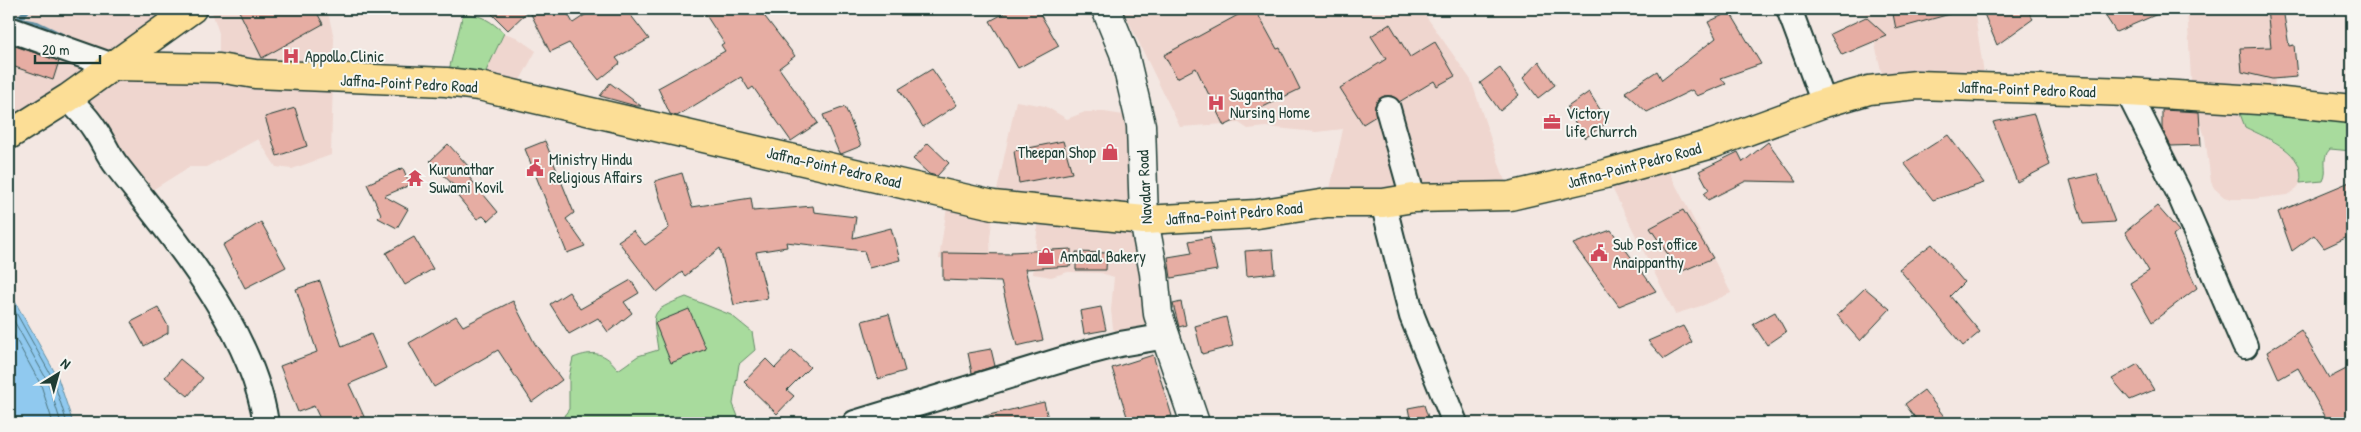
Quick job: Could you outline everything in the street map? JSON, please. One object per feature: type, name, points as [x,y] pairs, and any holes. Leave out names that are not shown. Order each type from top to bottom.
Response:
[{"type":"main road","points":[[9,134],[68,98],[192,9]]},
{"type":"main road","name":"Jaffna-Point Pedro Road","points":[[113,66],[219,68],[255,74],[446,82],[479,86],[994,205],[1144,220],[1256,214],[1327,203],[1383,203],[1413,198],[1510,196],[1604,174],[1712,144],[1824,103],[1869,90],[1917,85],[2128,92],[2274,101],[2352,109]]},
{"type":"street","name":"Navalar Road","points":[[1106,9],[1124,52],[1141,125],[1144,220],[1154,273],[1158,314],[1195,423]]},
{"type":"street","points":[[1789,9],[1824,103]]},
{"type":"street","points":[[9,29],[113,66]]},
{"type":"street","points":[[2128,92],[2178,191],[2245,346]]},
{"type":"street","points":[[68,98],[94,128],[114,161],[198,273],[236,334],[263,402],[266,423]]},
{"type":"street","points":[[1388,109],[1413,198]]},
{"type":"street","points":[[1383,203],[1412,316],[1455,423]]},
{"type":"street","points":[[856,423],[1078,355],[1120,344],[1167,336]]},
{"type":"shaded area","points":[[34,9],[192,9],[114,65],[219,68],[219,33],[211,9],[327,9],[334,38],[331,155],[292,169],[276,167],[258,139],[206,167],[189,167],[141,197],[68,98],[9,135],[9,35]]},
{"type":"shaded area","points":[[1421,9],[1471,80],[1510,196],[1327,203],[1343,129],[1316,132],[1266,127],[1248,129],[1239,123],[1180,127],[1123,10]]},
{"type":"shaded area","points":[[1864,9],[1974,9],[1986,87],[1885,88],[1872,31]]},
{"type":"shaded area","points":[[2187,9],[2271,9],[2276,40],[2274,101],[2239,111],[2245,127],[2280,146],[2291,154],[2301,166],[2300,183],[2297,189],[2288,195],[2231,199],[2224,197],[2214,188],[2211,182],[2205,137],[2192,97]]},
{"type":"shaded area","points":[[504,33],[516,37],[536,51],[513,93],[479,86]]},
{"type":"shaded area","points":[[1016,101],[1045,106],[1067,119],[1085,112],[1104,112],[1124,115],[1141,125],[1167,336],[1120,344],[1113,328],[1111,310],[1114,277],[1101,273],[1068,272],[1051,277],[1033,274],[1039,211],[994,205]]},
{"type":"shaded area","points":[[1662,158],[1731,293],[1704,305],[1675,314],[1605,174]]},
{"type":"shaded area","points":[[949,194],[994,205],[990,238],[991,264],[966,256],[939,259]]},
{"type":"green space","points":[[463,14],[475,15],[485,19],[504,33],[479,86],[446,82]]},
{"type":"green space","points":[[2352,109],[2352,151],[2330,149],[2325,161],[2325,177],[2323,181],[2300,183],[2301,172],[2298,163],[2292,155],[2274,142],[2245,127],[2239,111]]},
{"type":"green space","points":[[686,297],[731,315],[752,332],[755,350],[739,364],[733,404],[739,419],[736,423],[559,423],[569,409],[569,376],[573,358],[580,355],[598,354],[609,359],[618,370],[638,356],[658,350],[654,320],[656,315],[664,306]]},
{"type":"water","points":[[9,291],[58,378],[73,423],[9,423]]},
{"type":"building","points":[[238,9],[315,9],[323,24],[262,58]]},
{"type":"building","points":[[487,9],[565,9],[573,23],[594,9],[626,9],[649,39],[616,58],[620,63],[599,80],[569,43],[550,52],[529,10],[508,30]]},
{"type":"building","points":[[702,9],[759,9],[795,56],[779,68],[818,123],[791,141],[753,87],[749,90],[741,77],[677,116],[670,114],[658,88],[725,51],[721,45],[724,43]]},
{"type":"building","points":[[1012,9],[1037,9],[1059,46],[1018,68],[990,21]]},
{"type":"building","points":[[1249,9],[1255,9],[1277,49],[1280,48],[1300,89],[1224,126],[1196,68],[1177,78],[1164,55]]},
{"type":"building","points":[[1892,9],[1949,9],[1950,14],[1896,29]]},
{"type":"building","points":[[1982,9],[2026,9],[2033,19],[1997,45]]},
{"type":"building","points":[[2101,9],[2169,9],[2116,32]]},
{"type":"building","points":[[2267,9],[2283,9],[2289,46],[2294,45],[2297,77],[2272,79],[2242,72],[2240,48],[2271,47]]},
{"type":"building","points":[[1730,12],[1761,64],[1721,78],[1726,84],[1697,96],[1692,90],[1647,112],[1625,92],[1657,71],[1662,80],[1716,38],[1708,22]]},
{"type":"building","points":[[1866,17],[1887,36],[1842,55],[1830,34]]},
{"type":"building","points":[[1390,24],[1410,57],[1435,42],[1455,76],[1437,86],[1434,81],[1399,102],[1392,96],[1384,96],[1375,105],[1376,116],[1363,124],[1340,88],[1386,59],[1371,36]]},
{"type":"building","points":[[12,45],[59,61],[53,80],[9,65],[9,54]]},
{"type":"building","points":[[1539,61],[1555,85],[1538,98],[1523,78]]},
{"type":"building","points":[[1500,68],[1519,95],[1500,111],[1480,83]]},
{"type":"building","points":[[932,69],[957,105],[923,127],[899,89]]},
{"type":"building","points":[[610,83],[641,106],[600,96]]},
{"type":"building","points":[[1589,92],[1608,122],[1585,138],[1566,108]]},
{"type":"building","points":[[845,107],[861,146],[841,154],[823,115]]},
{"type":"building","points":[[295,108],[307,146],[277,156],[265,117]]},
{"type":"building","points":[[2162,110],[2199,112],[2201,145],[2171,146],[2162,129]]},
{"type":"building","points":[[2034,114],[2050,165],[2017,182],[1993,122]]},
{"type":"building","points":[[1948,135],[1984,183],[1933,200],[1904,163]]},
{"type":"building","points":[[545,141],[574,213],[566,219],[585,246],[567,253],[525,149]]},
{"type":"building","points":[[1063,141],[1072,173],[1019,183],[1014,151]]},
{"type":"building","points":[[1768,142],[1797,182],[1746,181],[1708,200],[1704,194],[1709,190],[1699,171],[1738,152],[1743,162]]},
{"type":"building","points":[[928,143],[949,163],[937,176],[929,174],[913,159]]},
{"type":"building","points":[[448,144],[469,167],[464,171],[498,212],[488,221],[483,216],[477,219],[455,193],[458,190],[430,161]]},
{"type":"building","points":[[403,168],[410,185],[384,196],[408,209],[397,228],[378,218],[381,214],[367,184]]},
{"type":"building","points":[[682,173],[692,207],[751,198],[753,211],[813,206],[814,212],[856,217],[853,238],[891,228],[900,260],[869,268],[864,251],[786,242],[787,247],[756,252],[768,298],[734,305],[720,248],[685,276],[682,272],[657,292],[618,241],[633,231],[645,245],[669,228],[655,181]]},
{"type":"building","points":[[2097,174],[2115,222],[2083,224],[2070,180]]},
{"type":"building","points":[[2352,181],[2352,235],[2324,248],[2314,235],[2292,251],[2278,212]]},
{"type":"building","points":[[2157,206],[2179,231],[2173,236],[2197,288],[2152,322],[2130,283],[2149,271],[2125,232]]},
{"type":"building","points":[[1683,210],[1713,258],[1680,272],[1650,228]]},
{"type":"building","points":[[261,222],[286,267],[245,288],[223,245]]},
{"type":"building","points":[[1611,230],[1656,291],[1619,306],[1573,244]]},
{"type":"building","points":[[414,237],[433,269],[405,285],[386,253]]},
{"type":"building","points":[[1210,237],[1217,270],[1171,278],[1168,257],[1192,253],[1189,241]]},
{"type":"building","points":[[1932,244],[1964,282],[1950,296],[1980,332],[1963,346],[1899,269]]},
{"type":"building","points":[[1071,249],[1071,266],[1025,269],[1043,340],[1017,346],[1001,282],[943,280],[943,253],[1011,254],[1011,252]]},
{"type":"building","points":[[1273,249],[1275,273],[1247,276],[1245,251]]},
{"type":"building","points":[[1076,252],[1107,253],[1106,270],[1076,270]]},
{"type":"building","points":[[631,280],[639,293],[624,302],[632,313],[608,332],[598,318],[569,334],[550,304],[569,292],[580,309]]},
{"type":"building","points":[[320,281],[342,347],[371,334],[386,368],[349,384],[367,423],[322,423],[314,406],[298,412],[280,366],[317,352],[296,289]]},
{"type":"building","points":[[1865,288],[1890,309],[1860,341],[1837,315]]},
{"type":"building","points":[[513,301],[535,344],[562,380],[532,402],[498,350],[434,387],[409,343],[456,316],[463,326]]},
{"type":"building","points":[[1181,302],[1186,325],[1179,327],[1173,304]]},
{"type":"building","points":[[1101,307],[1106,330],[1084,334],[1080,311]]},
{"type":"building","points":[[158,308],[168,326],[168,333],[144,346],[131,322]]},
{"type":"building","points":[[689,309],[706,349],[671,363],[655,323]]},
{"type":"building","points":[[1775,312],[1786,332],[1767,345],[1753,324]]},
{"type":"building","points":[[889,314],[905,371],[878,379],[862,321]]},
{"type":"building","points":[[1226,317],[1233,346],[1202,354],[1195,326]]},
{"type":"building","points":[[1683,326],[1692,342],[1664,359],[1648,341]]},
{"type":"building","points":[[2301,330],[2329,378],[2352,366],[2352,423],[2329,423],[2298,368],[2279,379],[2267,352]]},
{"type":"building","points":[[991,349],[995,366],[972,373],[968,353]]},
{"type":"building","points":[[792,350],[810,367],[787,390],[794,396],[777,414],[744,382],[766,359],[775,368]]},
{"type":"building","points":[[1153,355],[1172,416],[1147,423],[1129,423],[1112,368]]},
{"type":"building","points":[[180,359],[203,378],[188,396],[165,377]]},
{"type":"building","points":[[2138,364],[2154,390],[2130,400],[2112,379]]},
{"type":"building","points":[[1924,390],[1949,423],[1919,423],[1905,404]]},
{"type":"building","points":[[1044,402],[1049,423],[985,423],[985,416]]},
{"type":"building","points":[[1424,405],[1430,423],[1411,423],[1408,408]]},
{"type":"waterway","points":[[15,23],[28,9]]},
{"type":"waterway","points":[[15,20],[37,24],[64,37]]},
{"type":"place","name":"Appollo Clinic","points":[[291,56]]},
{"type":"place","name":"Sugantha Nursing Home","points":[[1216,103]]},
{"type":"place","name":"Victory life Churrch","points":[[1552,122]]},
{"type":"place","name":"Theepan Shop","points":[[1110,152]]},
{"type":"place","name":"Ministry Hindu Religious Affairs","points":[[535,168]]},
{"type":"place","name":"Kurunathar Suwami Kovil","points":[[415,178]]},
{"type":"place","name":"Sub Post office Anaippanthy","points":[[1599,253]]},
{"type":"place","name":"Ambaal Bakery","points":[[1046,256]]}]
